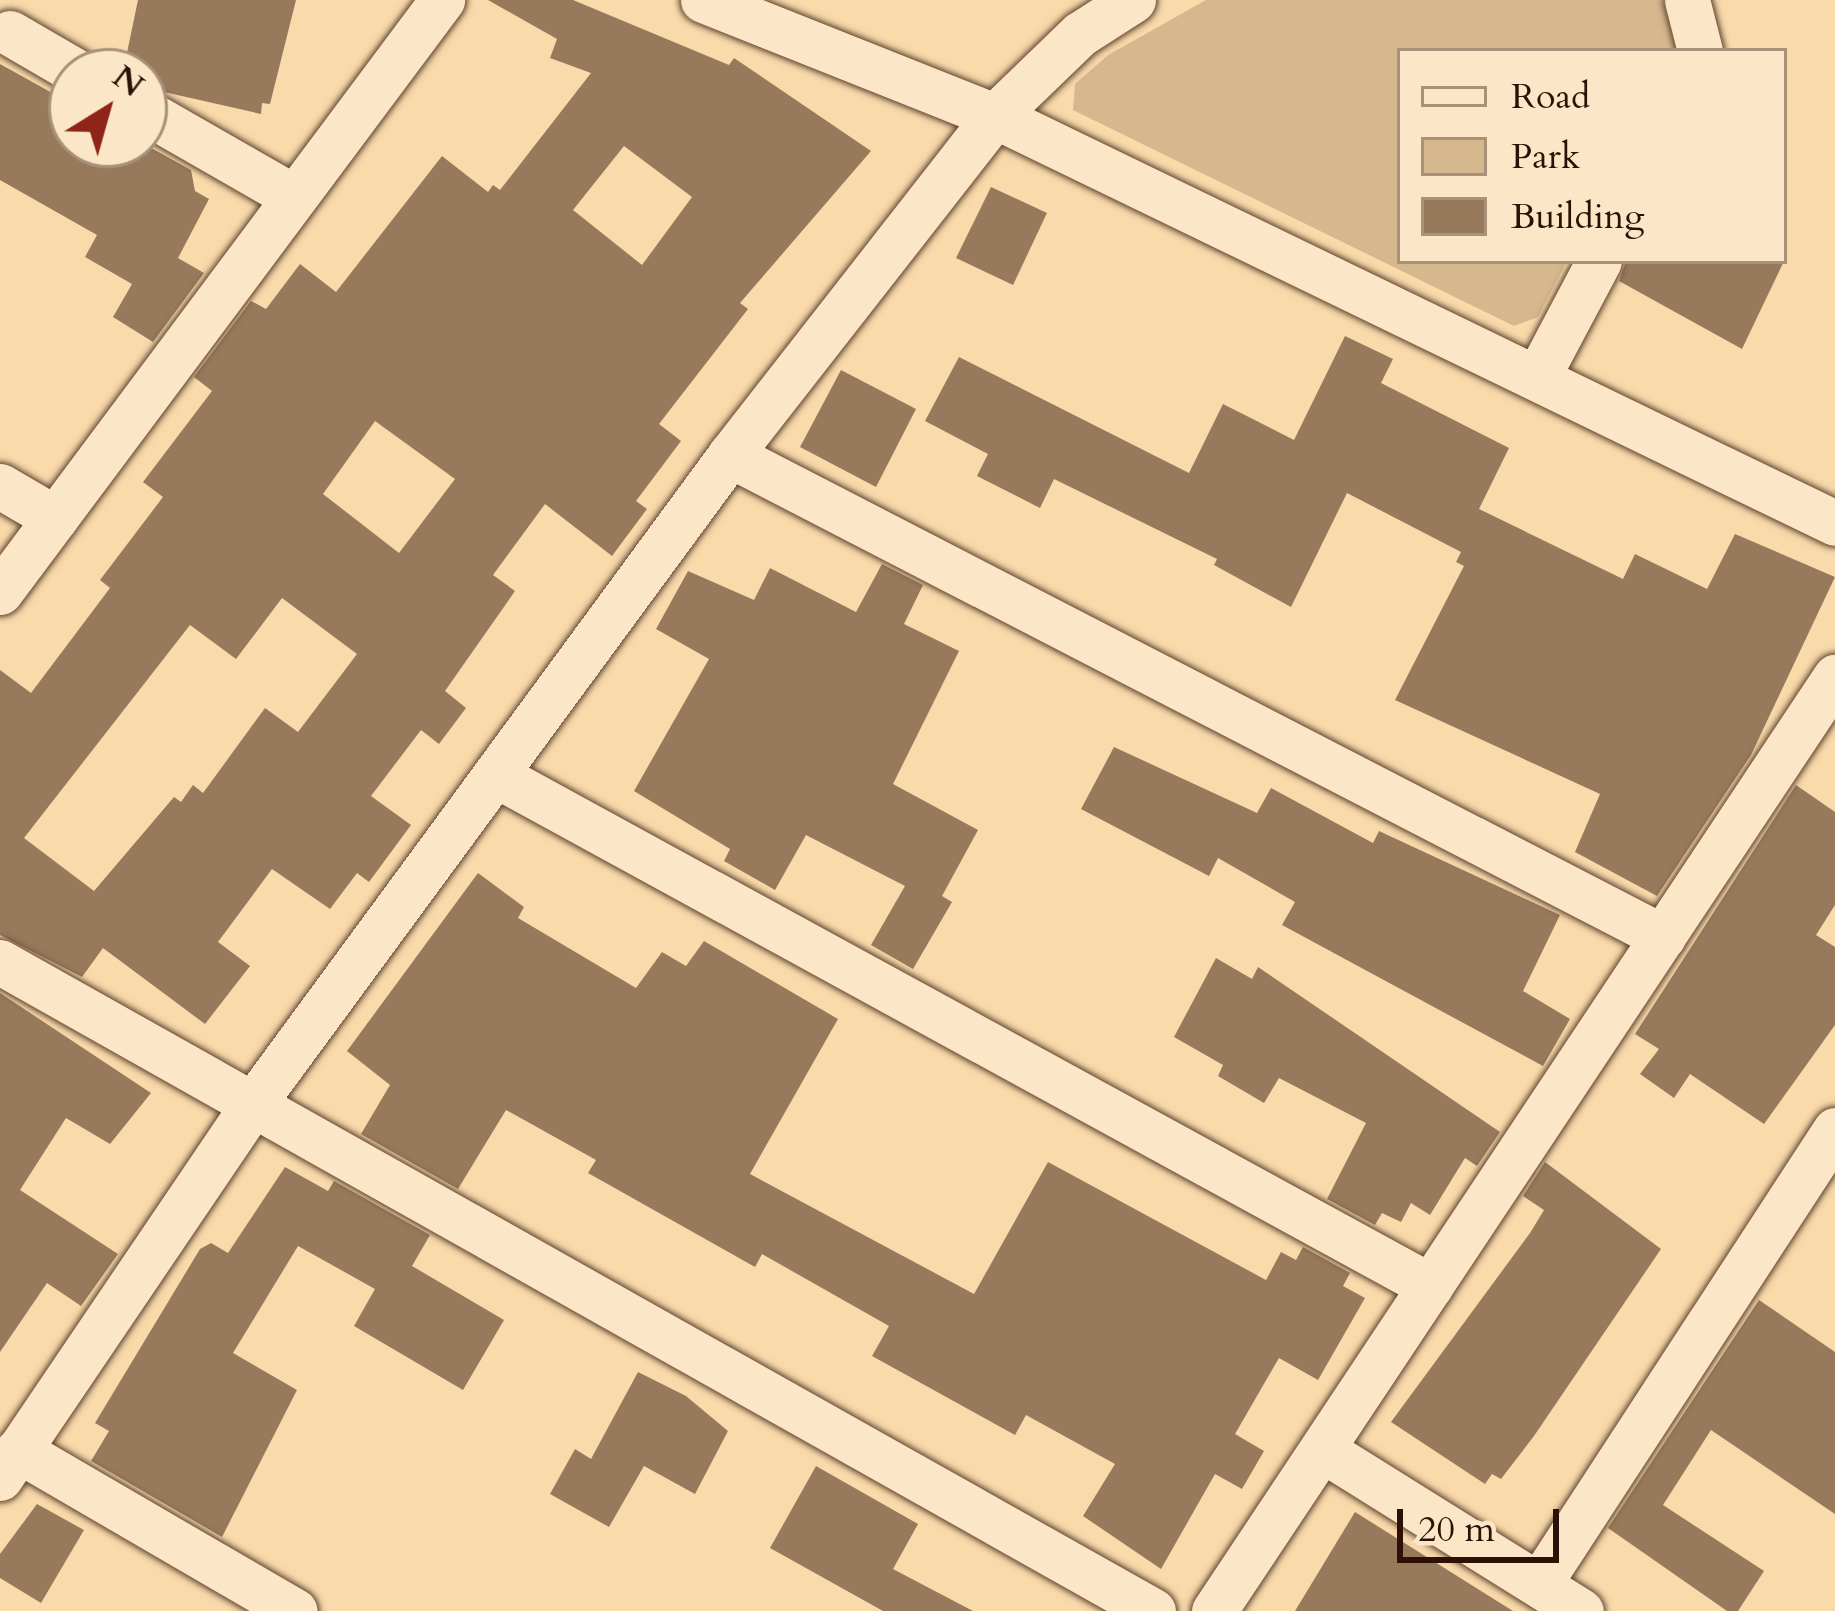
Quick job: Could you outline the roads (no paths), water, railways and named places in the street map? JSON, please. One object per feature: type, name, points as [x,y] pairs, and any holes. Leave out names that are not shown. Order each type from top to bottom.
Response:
[{"type":"street","points":[[0,592],[442,0]]},
{"type":"street","points":[[703,0],[995,116],[1835,523]]},
{"type":"street","points":[[295,1611],[9,1464],[253,1104],[730,454],[995,116],[1081,34],[1133,0]]},
{"type":"street","points":[[1687,0],[1699,48]]},
{"type":"street","points":[[10,33],[48,55]]},
{"type":"street","points":[[168,124],[295,197]]},
{"type":"street","points":[[1538,376],[1597,264]]},
{"type":"street","points":[[730,454],[1663,937]]},
{"type":"street","points":[[0,486],[55,518]]},
{"type":"street","points":[[1214,1611],[1835,677]]},
{"type":"street","points":[[496,775],[1430,1286]]},
{"type":"street","points":[[0,962],[1153,1611]]},
{"type":"street","points":[[1539,1585],[1835,1130]]},
{"type":"street","points":[[1323,1450],[1581,1611]]}]
